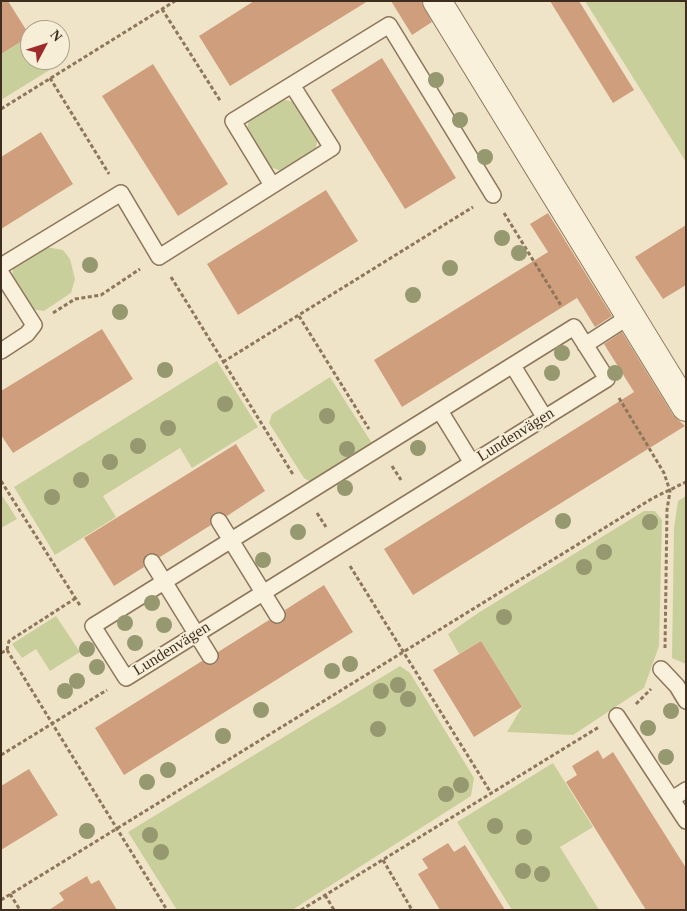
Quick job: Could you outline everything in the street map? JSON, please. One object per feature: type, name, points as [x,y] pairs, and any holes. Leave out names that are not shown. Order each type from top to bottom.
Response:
[{"type":"street","points":[[437,1],[686,407]]},
{"type":"lane","points":[[272,185],[233,121],[390,26],[493,195]]},
{"type":"lane","points":[[1,266],[121,193],[158,257],[332,148],[292,86]]},
{"type":"lane","points":[[1,274],[34,325],[27,334],[1,351]]},
{"type":"lane","points":[[585,345],[630,316]]},
{"type":"lane","points":[[93,626],[574,327],[607,379]]},
{"type":"lane","points":[[512,366],[545,418]]},
{"type":"lane","name":"Lundenvägen","points":[[93,626],[126,678],[607,379]]},
{"type":"lane","points":[[440,411],[472,463]]},
{"type":"lane","points":[[219,520],[277,615]]},
{"type":"lane","points":[[152,562],[210,656]]},
{"type":"lane","points":[[661,669],[677,686],[686,701]]},
{"type":"lane","points":[[617,716],[686,821]]},
{"type":"lane","points":[[672,799],[686,790]]},
{"type":"path","points":[[1,108],[175,1]]},
{"type":"path","points":[[162,9],[233,121]]},
{"type":"path","points":[[50,78],[121,193]]},
{"type":"path","points":[[224,362],[493,195],[574,327]]},
{"type":"path","points":[[34,325],[75,299],[101,295],[158,257]]},
{"type":"path","points":[[299,316],[413,499]]},
{"type":"path","points":[[301,910],[617,716],[648,693],[661,669],[665,653],[667,510],[670,491],[664,474],[607,379]]},
{"type":"path","points":[[1,481],[93,626]]},
{"type":"path","points":[[1,900],[636,508],[686,482]]},
{"type":"path","points":[[76,598],[9,641],[7,650],[167,910]]},
{"type":"path","points":[[1,653],[7,650]]},
{"type":"path","points":[[1,755],[126,678]]},
{"type":"path","points":[[383,860],[412,910]]},
{"type":"path","points":[[10,894],[20,910]]},
{"type":"path","points":[[325,895],[334,910]]},
{"type":"green space","points":[[585,1],[686,1],[686,162]]},
{"type":"green space","points":[[20,42],[20,70],[50,70],[1,100],[1,54]]},
{"type":"green space","points":[[280,99],[295,102],[318,137],[315,152],[281,171],[268,166],[246,135],[249,119]]},
{"type":"green space","points":[[46,247],[63,250],[70,259],[75,279],[71,293],[44,311],[30,309],[12,278],[13,268]]},
{"type":"green space","points":[[217,361],[258,427],[192,468],[180,448],[103,496],[116,517],[55,555],[14,487]]},
{"type":"green space","points":[[330,377],[373,445],[311,482],[304,478],[269,423],[272,414]]},
{"type":"green space","points":[[1,494],[17,519],[1,528]]},
{"type":"green space","points":[[686,496],[686,664],[672,658],[674,528],[678,501]]},
{"type":"green space","points":[[644,511],[655,511],[662,520],[659,646],[644,688],[573,735],[507,732],[522,707],[481,641],[459,654],[448,634],[478,613]]},
{"type":"green space","points":[[56,616],[80,652],[50,671],[36,649],[22,658],[12,644]]},
{"type":"green space","points":[[400,666],[410,673],[474,778],[471,796],[292,910],[177,910],[128,832]]},
{"type":"green space","points":[[553,763],[593,827],[560,847],[599,910],[512,910],[457,822]]},
{"type":"building","points":[[1,1],[8,1],[20,20],[20,42],[1,54]]},
{"type":"building","points":[[254,1],[368,1],[230,86],[199,36]]},
{"type":"building","points":[[391,1],[421,1],[432,22],[412,35]]},
{"type":"building","points":[[550,1],[579,1],[634,90],[613,103]]},
{"type":"building","points":[[382,58],[456,178],[405,209],[331,90]]},
{"type":"building","points":[[153,64],[228,184],[178,216],[102,96]]},
{"type":"building","points":[[41,132],[73,184],[1,229],[1,157]]},
{"type":"building","points":[[326,190],[358,241],[238,315],[207,264]]},
{"type":"building","points":[[548,213],[612,316],[595,327],[577,298],[402,407],[374,360],[548,252],[530,224]]},
{"type":"building","points":[[686,225],[686,285],[663,299],[635,257]]},
{"type":"building","points":[[102,329],[133,379],[13,453],[1,435],[1,391]]},
{"type":"building","points":[[622,332],[673,415],[685,426],[413,595],[384,549],[634,392],[604,344]]},
{"type":"building","points":[[236,444],[265,491],[227,516],[219,512],[214,513],[210,521],[211,525],[160,557],[152,553],[147,554],[143,562],[144,567],[114,586],[84,538]]},
{"type":"building","points":[[324,585],[353,632],[124,775],[95,728],[202,661],[210,665],[215,664],[218,660],[218,652],[269,620],[277,624],[282,623],[286,615],[285,610]]},
{"type":"building","points":[[481,641],[522,707],[474,737],[433,670]]},
{"type":"building","points":[[598,750],[603,759],[613,752],[686,868],[686,910],[646,910],[566,782],[577,775],[572,766]]},
{"type":"building","points":[[29,769],[58,815],[1,850],[1,786]]},
{"type":"building","points":[[448,843],[454,852],[465,845],[505,910],[440,910],[418,874],[428,868],[422,859]]},
{"type":"building","points":[[87,876],[91,884],[99,880],[117,910],[49,910],[64,900],[59,893]]}]
